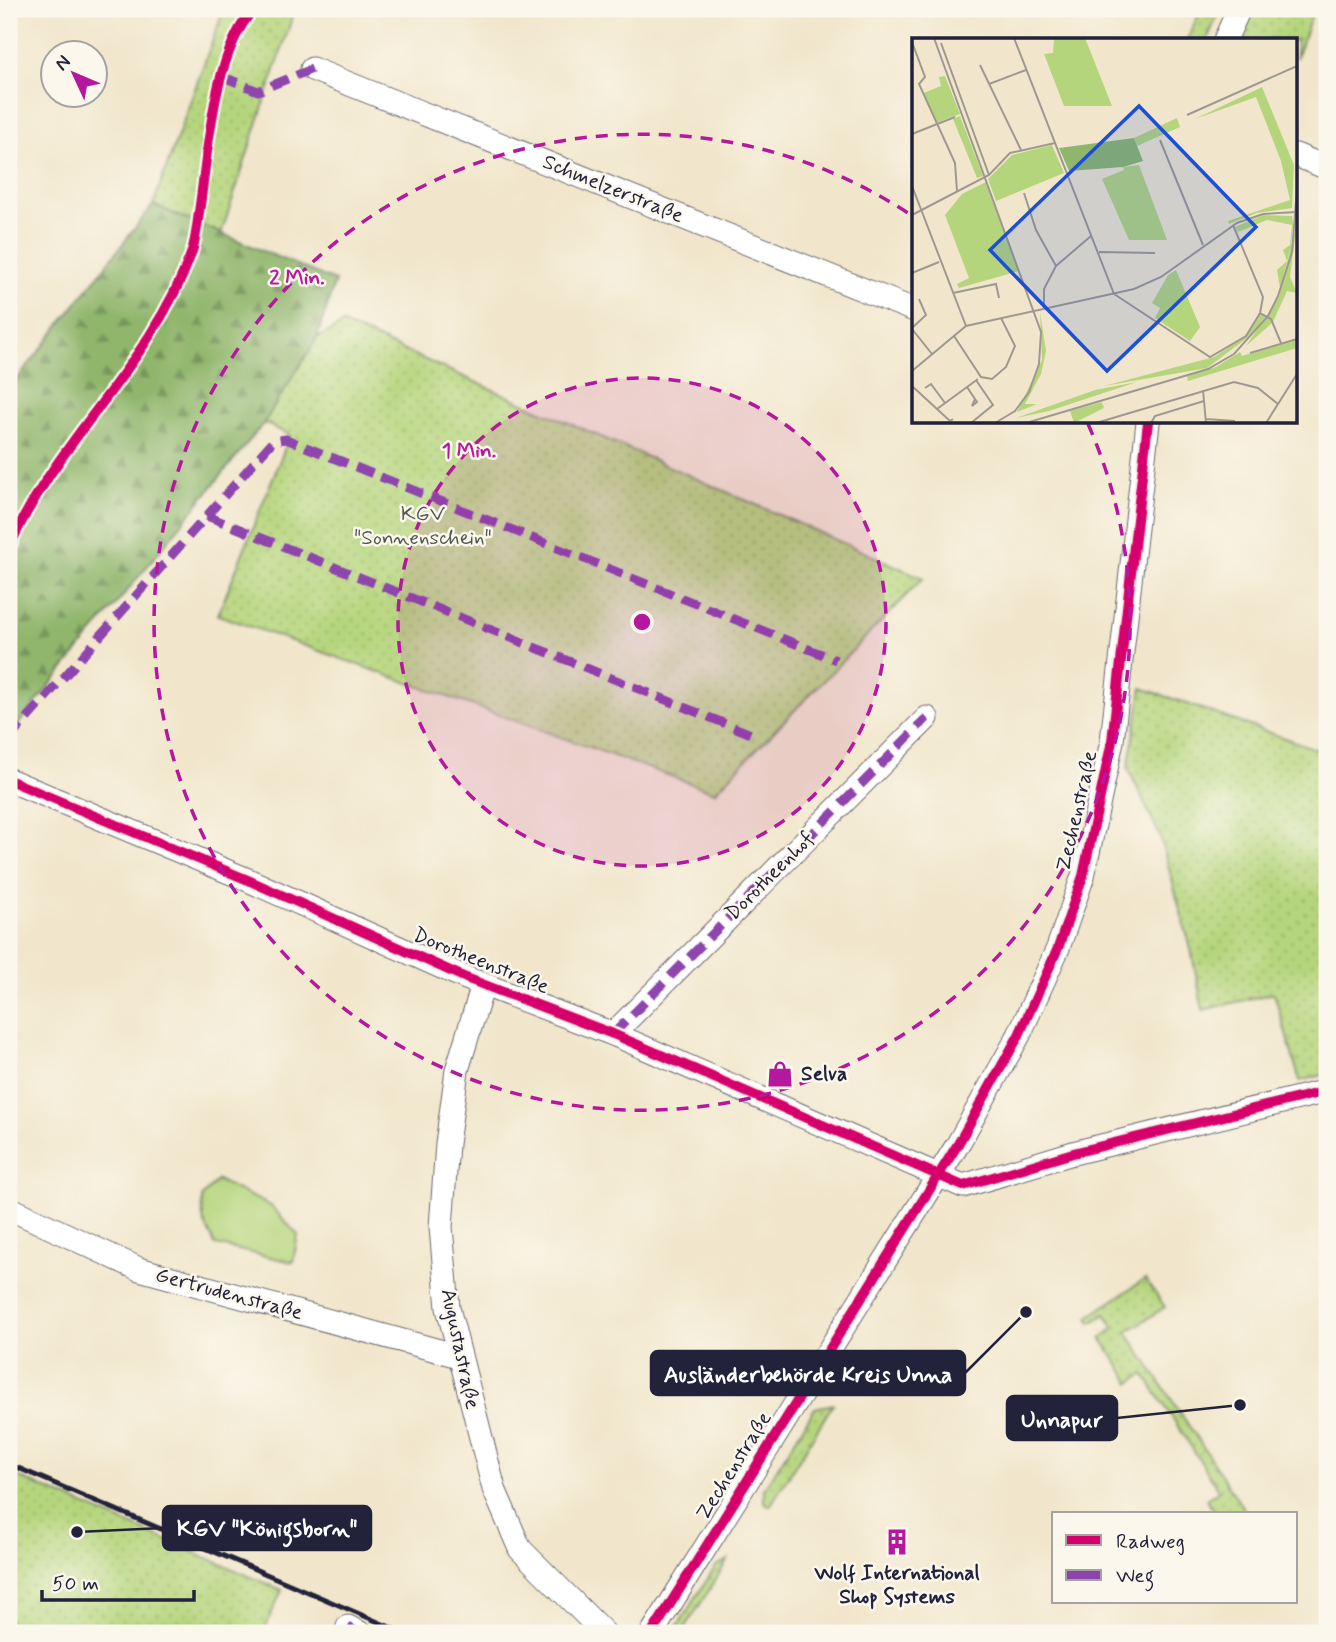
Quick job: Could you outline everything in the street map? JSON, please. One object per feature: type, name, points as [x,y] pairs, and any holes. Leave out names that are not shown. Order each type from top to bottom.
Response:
[{"type":"street","points":[[1226,38],[1239,9]]},
{"type":"street","name":"Schmelzerstraße","points":[[312,69],[912,309]]},
{"type":"street","points":[[1298,156],[1327,168]]},
{"type":"street","name":"Zechenstraße","points":[[652,1633],[938,1177],[1019,1035],[1058,948],[1083,876],[1112,741],[1148,424]]},
{"type":"street","name":"Dorotheenhof","points":[[613,1034],[927,718]]},
{"type":"street","name":"Dorotheenstraße","points":[[9,780],[248,880],[483,985],[613,1034],[831,1127],[938,1177]]},
{"type":"street","name":"Augustastraße","points":[[483,985],[457,1070],[442,1213],[448,1308],[458,1356],[494,1489],[520,1549],[604,1633]]},
{"type":"street","points":[[938,1177],[962,1186],[1073,1153],[1327,1091]]},
{"type":"street","name":"Gertrudenstraße","points":[[9,1208],[139,1269],[458,1356]]},
{"type":"green space","points":[[224,9],[295,9],[221,234],[153,205]]},
{"type":"green space","points":[[1201,9],[1220,9],[1208,38],[1188,38]]},
{"type":"green space","points":[[1253,9],[1314,9],[1298,53],[1298,38],[1240,38]]},
{"type":"green space","points":[[153,205],[335,281],[317,338],[263,424],[9,736],[9,390]]},
{"type":"green space","name":"KGV \"Sonnenschein\"","points":[[343,324],[923,578],[715,792],[218,615],[290,435],[264,423],[317,338]]},
{"type":"green space","points":[[1142,688],[1327,753],[1327,1074],[1300,1081],[1274,993],[1203,1010],[1191,949],[1160,836],[1128,768]]},
{"type":"green space","points":[[217,1180],[271,1206],[298,1235],[293,1262],[215,1245],[203,1219],[202,1197]]},
{"type":"green space","points":[[1145,1279],[1165,1307],[1127,1332],[1246,1512],[1215,1512],[1206,1499],[1219,1490],[1144,1374],[1131,1383],[1101,1338],[1114,1328],[1105,1314],[1091,1323],[1088,1317]]},
{"type":"green space","points":[[833,1404],[770,1506],[764,1502],[764,1489],[815,1408]]},
{"type":"green space","points":[[9,1473],[282,1590],[263,1633],[9,1633]]},
{"type":"green space","points":[[728,1560],[682,1633],[673,1633],[716,1566]]},
{"type":"railway","points":[[9,1464],[404,1633]]},
{"type":"marked path","points":[[221,76],[258,91],[312,69]]},
{"type":"marked path","points":[[9,739],[273,441],[286,439],[836,660]]},
{"type":"marked path","points":[[207,516],[751,734]]},
{"type":"marked path","points":[[613,1034],[927,718]]},
{"type":"marked path","points":[[348,1627],[360,1633]]},
{"type":"cycle path","points":[[9,548],[28,509],[51,473],[128,368],[174,294],[194,244],[214,104],[221,77],[240,28],[254,9]]},
{"type":"cycle path","points":[[652,1633],[958,1144],[1019,1035],[1058,948],[1083,876],[1112,741],[1148,424]]},
{"type":"cycle path","points":[[9,780],[248,880],[466,978],[613,1034],[963,1186],[1073,1153],[1327,1091]]},
{"type":"place","name":"Selva","points":[[780,1074]]},
{"type":"place","name":"Ausländerbehörde Kreis Unna","points":[[1026,1312]]},
{"type":"place","name":"Unnapur","points":[[1240,1405]]},
{"type":"place","name":"KGV \"Königsborn\"","points":[[77,1532]]},
{"type":"place","name":"Wolf International Shop Systems","points":[[897,1542]]}]
